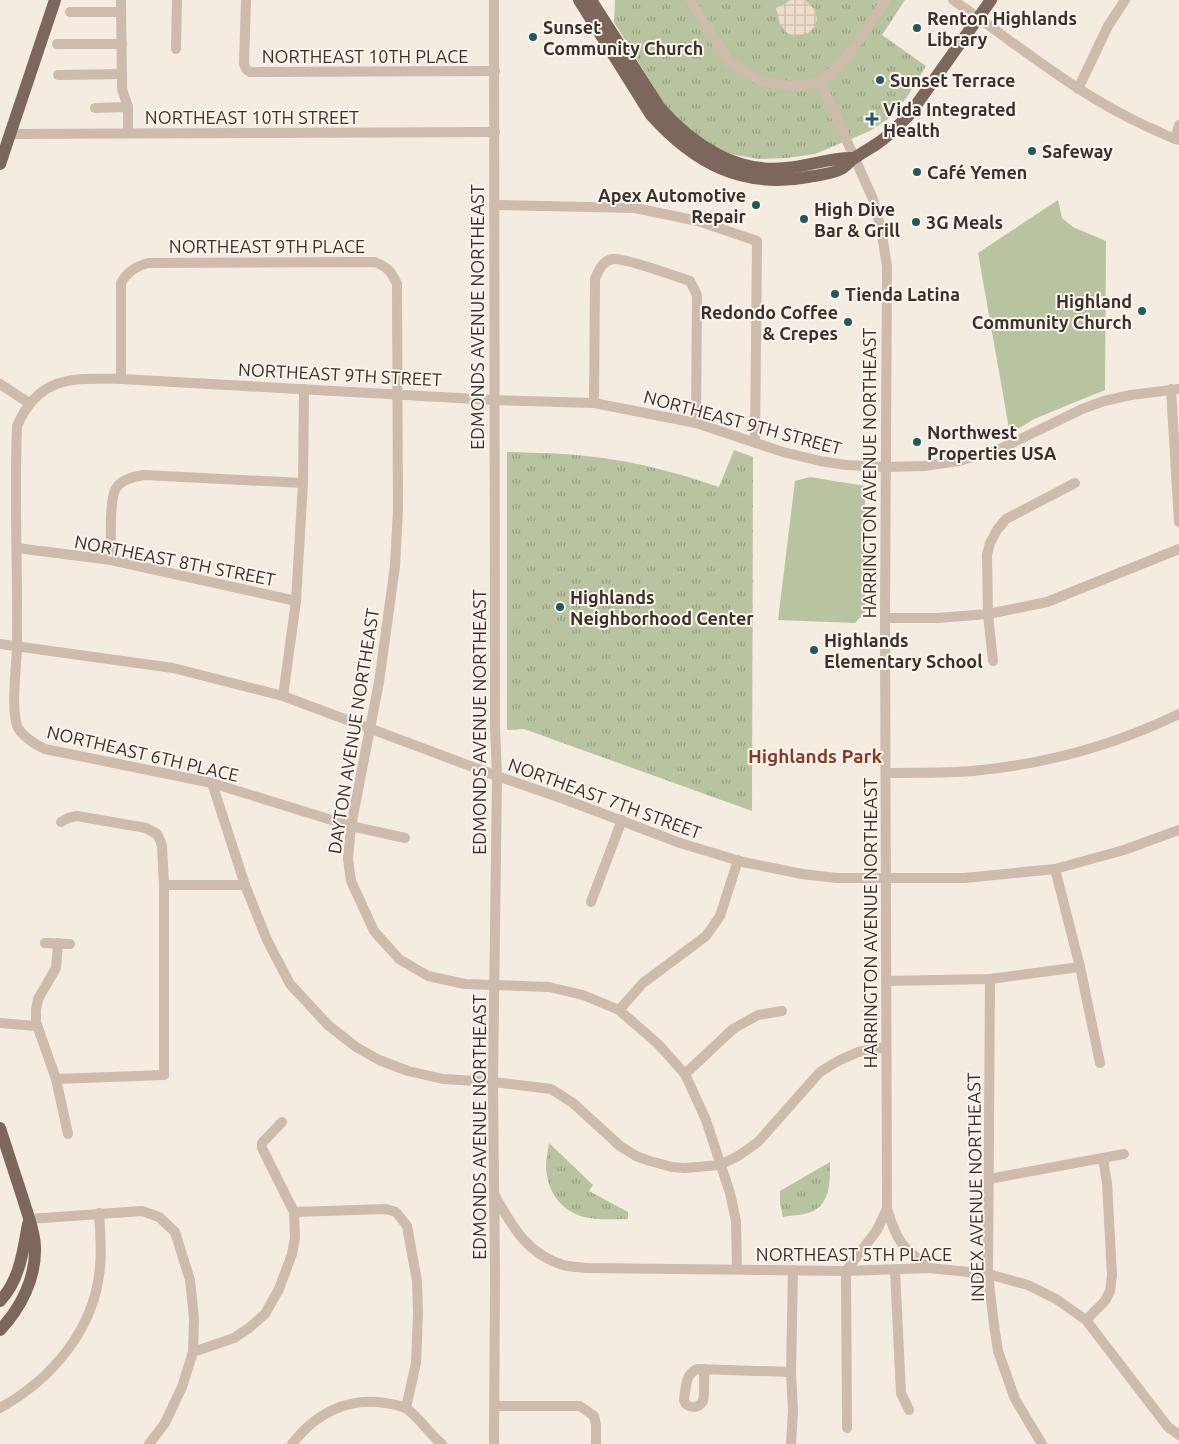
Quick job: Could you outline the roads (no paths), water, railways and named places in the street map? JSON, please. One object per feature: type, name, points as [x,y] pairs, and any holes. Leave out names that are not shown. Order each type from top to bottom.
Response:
[{"type":"main road","points":[[0,164],[55,0]]},
{"type":"main road","points":[[578,0],[646,108],[666,132],[698,157],[718,168],[758,179],[788,181],[840,170],[854,158],[893,132],[909,114],[991,0]]},
{"type":"main road","points":[[591,0],[660,108],[674,124],[703,148],[740,163],[774,169],[800,166],[838,157],[854,158]]},
{"type":"main road","points":[[737,174],[744,170],[768,172],[774,169]]},
{"type":"main road","points":[[0,1128],[29,1219],[35,1247],[30,1281],[16,1310],[0,1330]]},
{"type":"main road","points":[[0,1301],[12,1284],[20,1266],[29,1219]]},
{"type":"street","points":[[121,0],[122,89],[128,107],[128,133]]},
{"type":"street","points":[[176,0],[176,49]]},
{"type":"street","name":"NORTHEAST 10TH PLACE","points":[[246,0],[244,64],[250,72],[495,71]]},
{"type":"street","name":"EDMONDS AVENUE NORTHEAST","points":[[494,0],[493,400],[494,722],[496,776],[493,1082],[494,1444]]},
{"type":"street","points":[[690,0],[729,62],[739,70],[760,81],[776,85],[793,86],[820,81],[842,64],[886,0]]},
{"type":"street","points":[[954,0],[1078,89],[1111,109],[1177,140],[1179,125]]},
{"type":"street","points":[[1078,89],[1108,26],[1125,0]]},
{"type":"street","points":[[70,12],[121,12]]},
{"type":"street","points":[[57,44],[122,44]]},
{"type":"street","points":[[58,75],[122,74]]},
{"type":"street","name":"HARRINGTON AVENUE NORTHEAST","points":[[820,81],[873,199],[881,229],[887,266],[885,467],[887,1209],[894,1234],[911,1255],[929,1268]]},
{"type":"street","points":[[95,108],[128,107]]},
{"type":"street","name":"NORTHEAST 10TH STREET","points":[[10,134],[495,132]]},
{"type":"street","points":[[494,205],[636,208],[698,221],[757,241],[755,443]]},
{"type":"street","points":[[594,403],[595,279],[601,265],[612,259],[629,262],[690,281],[697,295],[696,423]]},
{"type":"street","name":"NORTHEAST 9TH PLACE","points":[[121,379],[121,283],[127,273],[137,267],[148,263],[375,262],[386,267],[393,274],[397,284],[396,394]]},
{"type":"street","name":"NORTHEAST 9TH STREET","points":[[29,404],[42,392],[55,384],[83,378],[493,400],[594,403],[696,423],[783,452],[820,461],[846,465],[885,467],[924,466],[959,461],[998,450],[1082,408],[1096,403],[1130,395],[1175,389]]},
{"type":"street","points":[[0,384],[29,404]]},
{"type":"street","points":[[283,696],[296,601],[302,483],[304,389]]},
{"type":"street","points":[[1175,389],[1179,522]]},
{"type":"street","name":"DAYTON AVENUE NORTHEAST","points":[[396,394],[398,510],[395,566],[379,682],[351,826],[348,858],[351,881],[374,931],[399,959],[428,976],[465,984],[548,986],[583,995],[619,1010],[658,1044],[685,1074],[706,1120],[730,1193],[736,1221],[737,1269]]},
{"type":"street","name":"NORTHEAST 6TH PLACE","points":[[29,404],[17,426],[17,645],[15,716],[18,728],[32,743],[45,749],[212,783],[351,826],[405,838]]},
{"type":"street","points":[[111,560],[112,500],[115,489],[122,482],[132,477],[144,475],[302,483]]},
{"type":"street","points":[[993,661],[988,614],[987,555],[990,543],[997,530],[1006,520],[1075,483]]},
{"type":"street","name":"NORTHEAST 8TH STREET","points":[[17,548],[111,560],[296,601]]},
{"type":"street","points":[[885,618],[937,618],[988,614],[1047,602],[1179,548]]},
{"type":"street","name":"NORTHEAST 7TH STREET","points":[[0,644],[173,668],[283,696],[680,843],[771,869],[802,874],[837,878],[964,878],[1055,869],[1124,850],[1179,830]]},
{"type":"street","points":[[886,773],[980,771],[1026,764],[1088,750],[1149,728],[1179,714]]},
{"type":"street","points":[[212,783],[245,885],[267,940],[290,984],[328,1025],[356,1047],[379,1060],[408,1071],[443,1079],[493,1082],[551,1089],[573,1103],[620,1146],[650,1161],[672,1167],[685,1168],[720,1165],[738,1156],[758,1142],[820,1072],[858,1052],[886,1047]]},
{"type":"street","points":[[56,1079],[164,1075],[164,885],[162,846],[157,834],[146,828],[77,816],[61,822]]},
{"type":"street","points":[[591,902],[622,820]]},
{"type":"street","points":[[619,1010],[643,983],[706,936],[720,916],[738,860]]},
{"type":"street","points":[[1055,869],[1080,967],[1100,1063]]},
{"type":"street","points":[[164,885],[245,885]]},
{"type":"street","points":[[44,943],[70,944]]},
{"type":"street","points":[[58,943],[56,968],[36,1005],[36,1026],[56,1079],[68,1134]]},
{"type":"street","points":[[886,981],[990,979],[1080,967]]},
{"type":"street","name":"INDEX AVENUE NORTHEAST","points":[[990,979],[988,1274],[998,1351],[1015,1399],[1042,1444]]},
{"type":"street","points":[[685,1074],[733,1029],[758,1015],[782,1011]]},
{"type":"street","points":[[0,1023],[36,1026]]},
{"type":"street","points":[[193,1352],[234,1338],[249,1328],[265,1314],[279,1289],[292,1254],[295,1238],[294,1212],[262,1148],[262,1143],[282,1122]]},
{"type":"street","points":[[989,1178],[1124,1154]]},
{"type":"street","points":[[1086,1320],[1105,1301],[1110,1291],[1112,1276],[1107,1183],[1103,1158]]},
{"type":"street","name":"NORTHEAST 5TH PLACE","points":[[494,1195],[515,1231],[532,1248],[547,1258],[563,1265],[587,1268],[793,1270],[896,1270],[929,1268],[988,1274],[1028,1285],[1056,1299],[1086,1320],[1168,1427],[1179,1435]]},
{"type":"street","points":[[294,1212],[386,1209],[396,1212],[407,1226],[416,1281],[418,1313],[416,1363],[406,1408]]},
{"type":"street","name":"HARRINGTON AVENUE NORTHEAST","points":[[846,1270],[877,1230],[887,1209]]},
{"type":"street","points":[[29,1219],[142,1211],[159,1217],[175,1232],[190,1280],[194,1318],[193,1352],[182,1387],[165,1423],[149,1444]]},
{"type":"street","points":[[0,1408],[33,1387],[66,1353],[78,1335],[87,1316],[98,1281],[100,1266],[99,1213]]},
{"type":"street","points":[[791,1444],[793,1411],[791,1372],[793,1270]]},
{"type":"street","points":[[846,1270],[847,1428]]},
{"type":"street","points":[[896,1270],[901,1393],[908,1410]]},
{"type":"street","points":[[704,1369],[791,1372]]},
{"type":"street","points":[[292,1444],[312,1422],[326,1413],[348,1403],[378,1402],[406,1408],[442,1444]]},
{"type":"street","points":[[495,1406],[580,1406],[594,1416],[596,1444]]},
{"type":"place","name":"Renton Highlands Library","points":[[917,28]]},
{"type":"place","name":"Sunset Community Church","points":[[533,37]]},
{"type":"place","name":"Sunset Terrace","points":[[880,80]]},
{"type":"place","name":"Vida Integrated Health","points":[[872,119]]},
{"type":"place","name":"Safeway","points":[[1032,151]]},
{"type":"place","name":"Café Yemen","points":[[917,172]]},
{"type":"place","name":"Apex Automotive Repair","points":[[756,205]]},
{"type":"place","name":"High Dive Bar & Grill","points":[[804,219]]},
{"type":"place","name":"3G Meals","points":[[916,222]]},
{"type":"place","name":"Tienda Latina","points":[[835,294]]},
{"type":"place","name":"Highland Community Church","points":[[1142,311]]},
{"type":"place","name":"Redondo Coffee & Crepes","points":[[848,322]]},
{"type":"place","name":"Northwest Properties USA","points":[[917,442]]},
{"type":"place","name":"Highlands Neighborhood Center","points":[[560,607]]},
{"type":"place","name":"Highlands Elementary School","points":[[814,650]]},
{"type":"district","name":"Highlands Park","points":[[815,756]]}]
